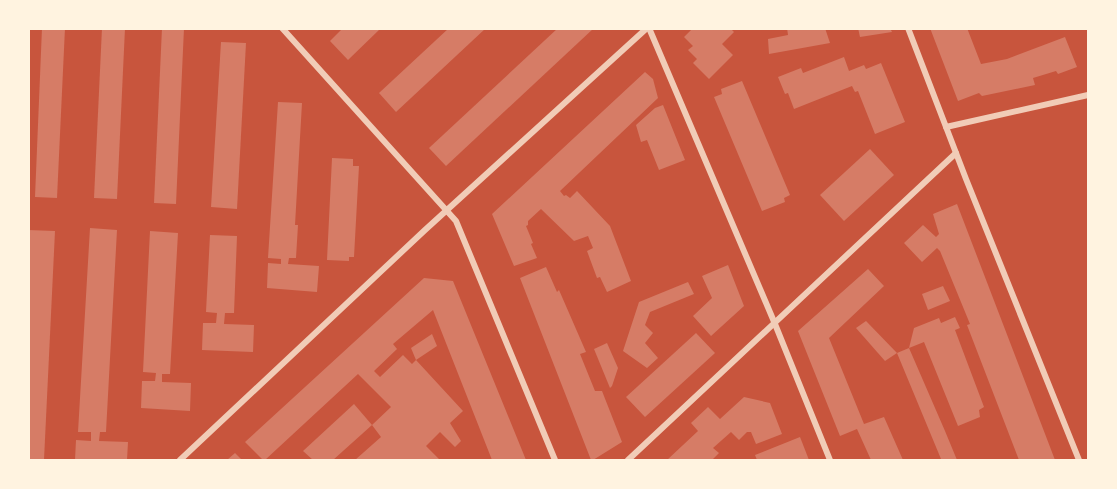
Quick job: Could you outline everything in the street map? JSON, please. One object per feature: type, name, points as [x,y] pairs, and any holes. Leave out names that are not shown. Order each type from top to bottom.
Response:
[{"type":"street","points":[[282,28],[456,221],[555,460]]},
{"type":"street","points":[[180,460],[416,238],[648,28],[830,460]]},
{"type":"street","points":[[908,28],[1080,460]]},
{"type":"street","points":[[946,127],[1089,95]]},
{"type":"street","points":[[628,460],[956,153]]},
{"type":"building","points":[[42,28],[65,28],[57,198],[35,197]]},
{"type":"building","points":[[102,28],[125,28],[117,199],[94,198]]},
{"type":"building","points":[[162,28],[184,28],[176,204],[154,203]]},
{"type":"building","points":[[343,28],[381,28],[348,60],[330,41]]},
{"type":"building","points":[[449,28],[486,28],[396,112],[379,93]]},
{"type":"building","points":[[558,28],[594,28],[446,166],[429,148]]},
{"type":"building","points":[[693,28],[730,28],[734,32],[722,44],[733,55],[709,79],[693,63],[697,59],[688,50],[693,46],[684,37]]},
{"type":"building","points":[[787,28],[825,28],[830,43],[769,54],[768,39],[788,35]]},
{"type":"building","points":[[858,28],[890,28],[892,32],[860,37]]},
{"type":"building","points":[[930,28],[967,28],[981,64],[1007,59],[1065,37],[1077,67],[1058,74],[1056,71],[1033,78],[1035,85],[982,96],[979,93],[958,101]]},
{"type":"building","points":[[221,42],[246,43],[237,209],[211,207]]},
{"type":"building","points":[[844,57],[849,71],[864,65],[866,69],[881,63],[905,122],[875,134],[858,91],[855,92],[852,86],[794,109],[778,77],[801,68],[803,73]]},
{"type":"building","points":[[645,72],[653,79],[658,98],[560,191],[564,196],[570,198],[577,191],[610,226],[631,281],[607,292],[600,277],[597,278],[587,251],[593,248],[588,236],[574,241],[541,209],[528,221],[526,226],[537,258],[514,266],[492,214]]},
{"type":"building","points":[[742,81],[790,195],[784,198],[785,202],[762,211],[714,97],[722,94],[721,89]]},
{"type":"building","points":[[278,102],[302,103],[295,225],[298,225],[296,258],[289,258],[288,264],[319,266],[317,292],[267,288],[268,263],[281,264],[281,259],[268,258]]},
{"type":"building","points":[[663,105],[685,160],[659,170],[647,140],[641,142],[636,125],[655,108]]},
{"type":"building","points":[[870,149],[894,175],[844,221],[820,195]]},
{"type":"building","points":[[332,158],[353,159],[353,166],[359,166],[354,257],[349,257],[349,261],[327,260]]},
{"type":"building","points":[[957,204],[1055,460],[1019,460],[967,325],[970,324],[940,251],[937,248],[922,262],[904,243],[923,225],[936,237],[939,234],[933,214]]},
{"type":"building","points":[[90,228],[117,230],[106,432],[100,432],[99,441],[128,442],[127,460],[75,460],[76,440],[91,441],[91,432],[78,432]]},
{"type":"building","points":[[28,230],[55,231],[44,460],[28,460]]},
{"type":"building","points":[[150,231],[178,233],[170,374],[162,374],[162,382],[191,383],[190,411],[141,408],[142,381],[155,381],[156,373],[143,372]]},
{"type":"building","points":[[210,235],[237,236],[234,313],[225,313],[224,324],[254,325],[253,352],[202,350],[203,323],[216,323],[217,313],[206,312]]},
{"type":"building","points":[[728,265],[744,306],[711,336],[693,316],[712,298],[702,276]]},
{"type":"building","points":[[546,267],[557,292],[559,290],[586,352],[580,354],[595,391],[602,391],[622,442],[593,460],[591,460],[520,278]]},
{"type":"building","points":[[868,269],[884,286],[829,338],[864,424],[884,417],[903,460],[871,460],[857,429],[840,436],[798,331]]},
{"type":"building","points":[[424,278],[453,281],[526,460],[492,460],[433,310],[393,344],[397,349],[374,371],[380,377],[403,355],[412,364],[416,360],[463,411],[450,423],[461,441],[455,447],[440,432],[426,446],[440,460],[355,460],[381,437],[372,425],[391,407],[358,374],[263,460],[245,442]]},
{"type":"building","points":[[688,282],[694,294],[650,312],[645,325],[653,333],[645,343],[658,358],[647,368],[623,351],[639,302]]},
{"type":"building","points":[[943,286],[950,301],[928,310],[922,294]]},
{"type":"building","points":[[955,317],[960,328],[955,330],[984,407],[979,410],[980,417],[958,426],[924,342],[909,348],[914,328],[939,318],[941,323]]},
{"type":"building","points":[[866,321],[897,353],[885,361],[856,328]]},
{"type":"building","points":[[696,333],[715,353],[645,417],[626,397]]},
{"type":"building","points":[[432,334],[437,346],[416,360],[411,348]]},
{"type":"building","points":[[607,343],[618,368],[610,388],[594,349]]},
{"type":"building","points":[[909,348],[957,460],[940,460],[897,353]]},
{"type":"building","points":[[744,397],[770,403],[782,434],[756,444],[751,432],[747,432],[739,440],[731,432],[713,448],[719,453],[712,460],[667,460],[698,431],[691,423],[708,407],[720,419]]},
{"type":"building","points":[[354,404],[372,425],[333,460],[313,460],[303,451]]},
{"type":"building","points":[[800,437],[809,460],[757,460],[755,455]]},
{"type":"building","points":[[235,453],[242,460],[227,460]]}]
